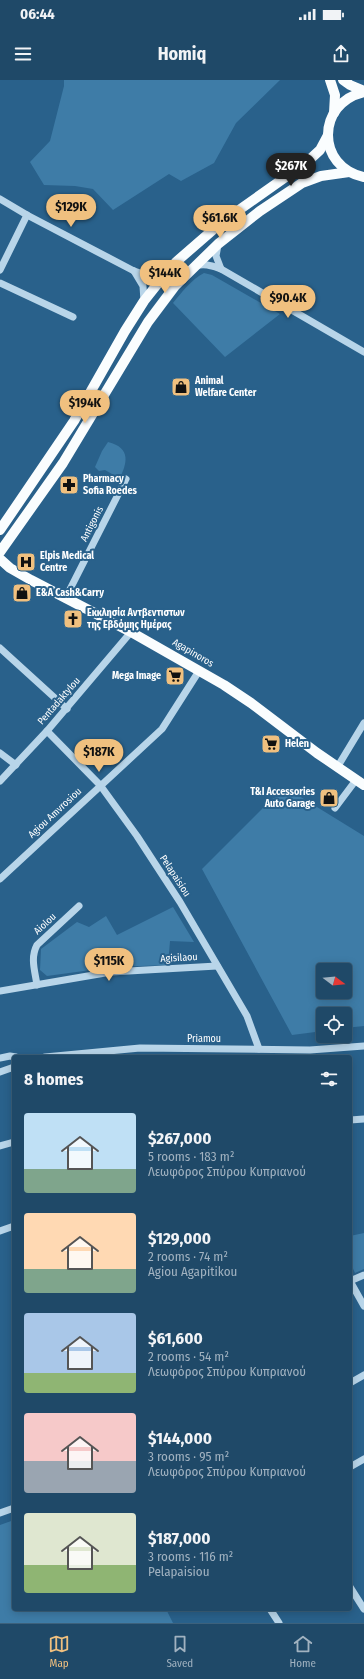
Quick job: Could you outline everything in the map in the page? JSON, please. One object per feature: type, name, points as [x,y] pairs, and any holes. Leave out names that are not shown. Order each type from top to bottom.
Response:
[{"type":"main road","points":[[330,80],[335,95],[334,113]]},
{"type":"main road","points":[[343,80],[350,86],[364,92]]},
{"type":"main road","points":[[364,92],[349,98],[341,104],[334,113],[329,124],[328,136],[328,143],[333,156],[338,162],[349,172],[364,177]]},
{"type":"main road","points":[[0,530],[74,421],[125,331],[144,301],[167,272],[176,262],[222,222],[307,162],[320,150],[328,136]]},
{"type":"main road","points":[[0,552],[64,462],[148,322],[175,286],[218,244],[260,212],[302,183],[321,176],[349,172]]},
{"type":"main road","name":"Agapinoros","points":[[0,559],[10,568],[65,599],[131,632],[199,670],[251,703],[317,753],[360,782]]},
{"type":"street","points":[[0,199],[27,215],[134,271],[150,276],[167,272]]},
{"type":"street","points":[[0,270],[27,215]]},
{"type":"street","points":[[218,244],[216,256],[221,269]]},
{"type":"street","points":[[193,267],[202,264],[221,269],[364,352]]},
{"type":"street","points":[[134,271],[143,286],[144,301]]},
{"type":"street","points":[[0,283],[73,318]]},
{"type":"street","name":"Antigonis","points":[[65,599],[126,479]]},
{"type":"street","name":"Pentadaktylou","points":[[0,781],[67,709],[131,632]]},
{"type":"street","points":[[0,648],[67,709]]},
{"type":"street","name":"Agiou Amvrosiou","points":[[0,879],[100,785],[137,754],[162,729],[199,670]]},
{"type":"street","points":[[338,766],[364,723]]},
{"type":"street","name":"Pelapaisiou","points":[[47,731],[100,785],[137,836],[180,902],[247,1016],[259,1049]]},
{"type":"street","points":[[0,753],[16,765]]},
{"type":"street","points":[[335,808],[360,782]]},
{"type":"street","name":"Aiolou","points":[[37,985],[33,960],[37,945],[79,906]]},
{"type":"street","name":"Agisilaou","points":[[0,991],[111,972],[217,966]]},
{"type":"street","name":"Priamou","points":[[66,1055],[140,1048],[259,1049],[311,1053],[364,1046]]},
{"type":"street","points":[[0,1058],[12,1057]]},
{"type":"street","points":[[0,1072],[12,1068]]},
{"type":"street","points":[[352,1120],[364,1119]]},
{"type":"street","points":[[0,1146],[12,1143]]},
{"type":"street","points":[[0,1231],[12,1227]]},
{"type":"street","points":[[352,1280],[364,1275]]},
{"type":"street","points":[[352,1285],[364,1306]]},
{"type":"street","points":[[352,1382],[364,1375]]},
{"type":"street","points":[[352,1466],[364,1459]]},
{"type":"street","points":[[0,1513],[12,1509]]},
{"type":"street","points":[[352,1590],[364,1609]]},
{"type":"street","points":[[271,1611],[279,1623]]},
{"type":"shaded area","points":[[64,80],[280,80],[236,123],[214,163],[181,181],[169,174],[113,210],[93,189],[75,186],[44,185],[30,162],[50,141],[64,86]]},
{"type":"shaded area","points":[[204,273],[212,275],[280,314],[225,357],[173,303],[191,283]]},
{"type":"shaded area","points":[[108,442],[121,448],[126,457],[124,468],[119,480],[113,479],[112,474],[105,470],[99,471],[95,467]]},
{"type":"shaded area","points":[[291,791],[364,836],[364,1026],[352,1027],[352,1007],[316,1007],[316,1032],[292,1035],[202,869],[272,799]]},
{"type":"shaded area","points":[[173,907],[194,942],[170,941],[168,965],[113,967],[47,976],[40,970],[41,949],[77,922],[89,927],[106,916],[117,935]]},
{"type":"shaded area","points":[[364,1233],[364,1269],[355,1273],[352,1266],[352,1236]]},
{"type":"shaded area","points":[[12,1521],[12,1611],[167,1611],[173,1623],[0,1623],[0,1525]]},
{"type":"place","name":"Animal Welfare Center","points":[[181,387]]},
{"type":"place","name":"Pharmacy Sofia Roedes","points":[[69,485]]},
{"type":"place","name":"Elpis Medical Centre","points":[[26,562]]},
{"type":"place","name":"E&A Cash&Carry","points":[[22,593]]},
{"type":"place","name":"Εκκλησία Αντβεντιστων της Εβδόμης Ημέρας","points":[[73,619]]},
{"type":"place","name":"Mega Image","points":[[175,676]]},
{"type":"place","name":"Helen","points":[[271,744]]},
{"type":"place","name":"T&I Accessories Auto Garage","points":[[329,798]]}]
